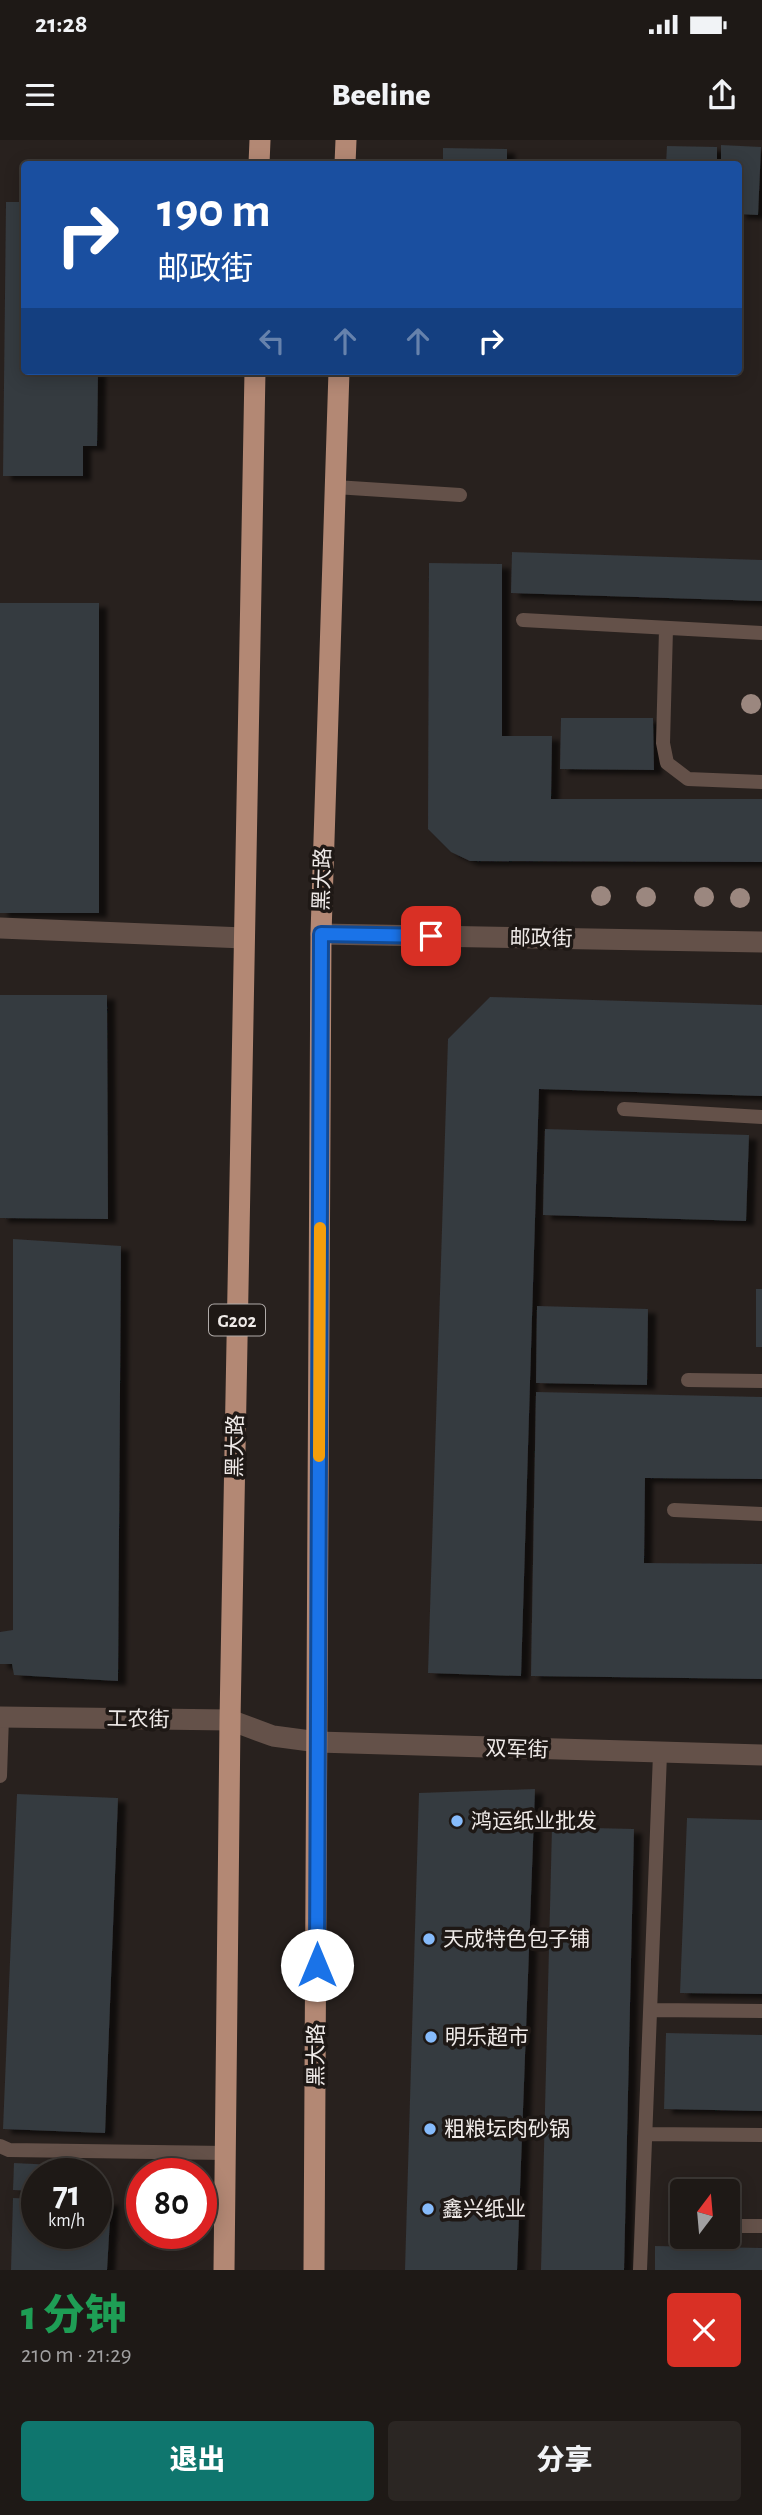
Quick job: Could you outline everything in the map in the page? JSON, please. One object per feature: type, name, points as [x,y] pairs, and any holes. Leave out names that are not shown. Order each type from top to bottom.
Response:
[{"type":"highway","points":[[259,161],[260,140]]},
{"type":"highway","points":[[345,161],[346,140]]},
{"type":"highway","name":"黑大路","points":[[224,2270],[230,1720],[255,375]]},
{"type":"highway","name":"黑大路","points":[[314,2270],[321,934],[338,375]]},
{"type":"street","points":[[0,928],[244,938]]},
{"type":"street","name":"邮政街","points":[[321,934],[762,942]]},
{"type":"street","name":"工农街","points":[[1,1717],[230,1720],[273,1736]]},
{"type":"street","name":"双军街","points":[[273,1736],[318,1742],[762,1755]]},
{"type":"lane","points":[[335,487],[460,495]]},
{"type":"lane","points":[[523,620],[762,633]]},
{"type":"lane","points":[[666,629],[663,743],[667,763],[688,779],[762,782]]},
{"type":"lane","points":[[625,1109],[762,1117]]},
{"type":"lane","points":[[688,1380],[762,1381]]},
{"type":"lane","points":[[674,1510],[762,1514]]},
{"type":"lane","points":[[0,1776],[1,1717]]},
{"type":"lane","points":[[640,2270],[660,1754]]},
{"type":"lane","points":[[651,2010],[762,2011]]},
{"type":"lane","points":[[646,2134],[762,2135]]},
{"type":"lane","points":[[0,2146],[9,2150],[226,2153]]},
{"type":"lane","points":[[740,2226],[762,2226]]},
{"type":"building","points":[[721,145],[761,147],[758,215],[742,214],[742,161],[721,161]]},
{"type":"building","points":[[667,146],[717,147],[717,161],[666,161]]},
{"type":"building","points":[[443,148],[507,149],[507,161],[443,161]]},
{"type":"building","points":[[6,202],[21,202],[21,375],[98,375],[97,446],[83,446],[83,476],[3,476]]},
{"type":"building","points":[[512,552],[762,560],[762,601],[511,593]]},
{"type":"building","points":[[429,563],[502,564],[502,736],[552,736],[551,799],[762,799],[762,862],[470,861],[451,852],[428,829]]},
{"type":"building","points":[[0,603],[99,603],[99,913],[0,913]]},
{"type":"building","points":[[561,718],[653,718],[654,770],[560,769]]},
{"type":"building","points":[[0,995],[107,995],[108,1219],[0,1218]]},
{"type":"building","points":[[490,997],[762,1005],[762,1096],[539,1089],[521,1676],[428,1673],[448,1039]]},
{"type":"building","points":[[545,1129],[749,1135],[746,1221],[543,1215]]},
{"type":"building","points":[[13,1239],[121,1246],[118,1681],[14,1675],[12,1664],[0,1664],[0,1632],[13,1630]]},
{"type":"building","points":[[756,1289],[762,1289],[762,1347],[756,1347]]},
{"type":"building","points":[[537,1306],[648,1309],[647,1385],[536,1383]]},
{"type":"building","points":[[536,1392],[762,1397],[762,1479],[645,1478],[644,1563],[762,1564],[762,1679],[531,1676]]},
{"type":"building","points":[[535,1789],[517,2270],[405,2270],[419,1793]]},
{"type":"building","points":[[17,1794],[118,1798],[105,2133],[3,2129]]},
{"type":"building","points":[[687,1818],[762,1820],[762,1994],[680,1993]]},
{"type":"building","points":[[552,1827],[634,1829],[624,2270],[541,2270]]},
{"type":"building","points":[[666,2033],[762,2035],[762,2111],[664,2109]]},
{"type":"building","points":[[14,2163],[21,2163],[21,2190],[13,2190]]},
{"type":"building","points":[[13,2198],[21,2198],[21,2249],[108,2249],[107,2270],[11,2270]]},
{"type":"building","points":[[655,2246],[670,2246],[670,2249],[762,2248],[762,2270],[655,2270]]},
{"type":"slow traffic","points":[[319,1456],[320,1228]]},
{"type":"place","name":"鸿运纸业批发","points":[[457,1821]]},
{"type":"place","name":"天成特色包子铺","points":[[429,1939]]},
{"type":"place","name":"明乐超市","points":[[431,2037]]},
{"type":"place","name":"粗粮坛肉砂锅","points":[[430,2129]]},
{"type":"place","name":"鑫兴纸业","points":[[428,2209]]},
{"type":"route","points":[[317,1965],[321,934],[431,936]]}]
